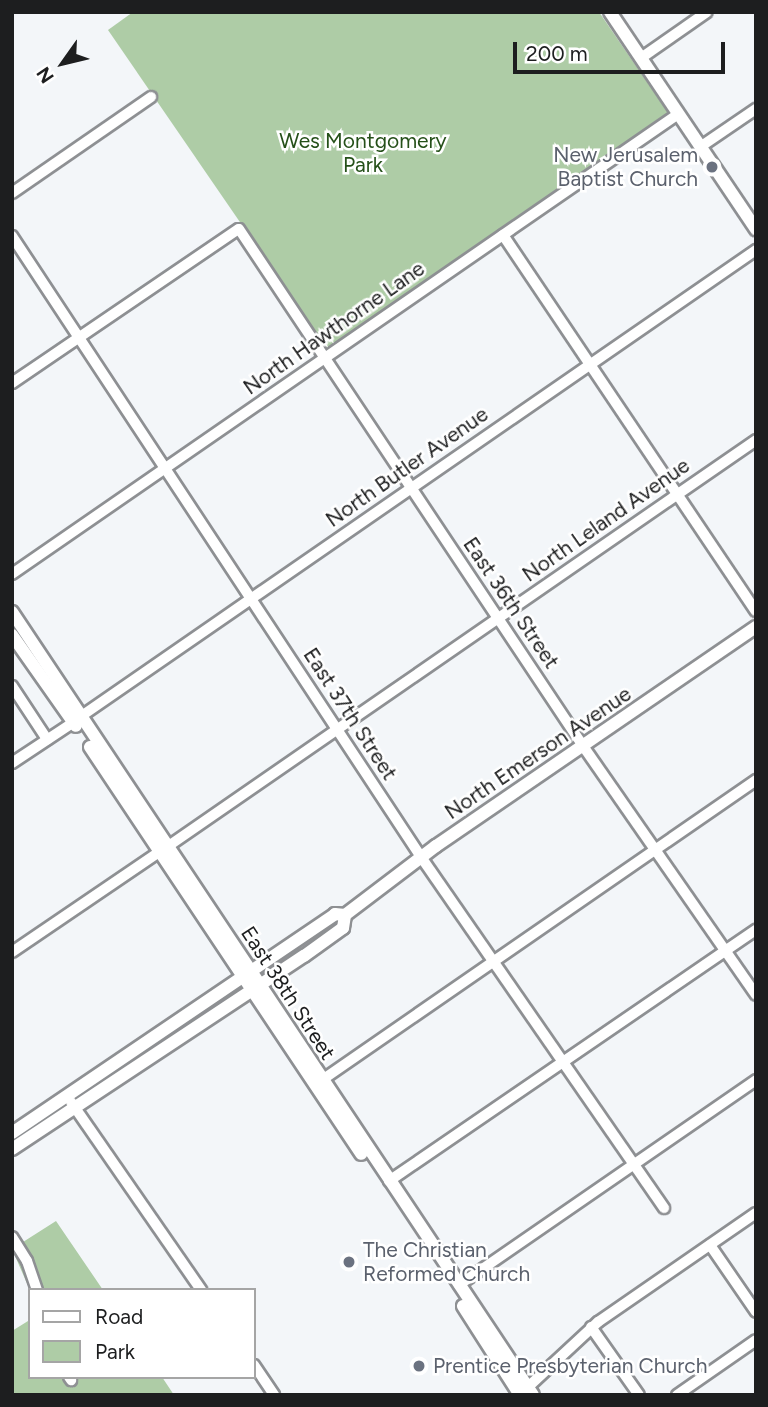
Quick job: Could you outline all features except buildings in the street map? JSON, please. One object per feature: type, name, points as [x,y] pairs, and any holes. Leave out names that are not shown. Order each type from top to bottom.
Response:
[{"type":"main road","points":[[610,12],[756,229]]},
{"type":"main road","name":"East 38th Street","points":[[12,612],[77,719],[523,1393]]},
{"type":"main road","name":"North Emerson Avenue","points":[[12,1149],[70,1101],[335,914],[345,915],[421,857],[756,627]]},
{"type":"main road","name":"East 38th Street","points":[[12,635],[77,719]]},
{"type":"main road","name":"North Emerson Avenue","points":[[12,1133],[256,990],[343,928],[345,915]]},
{"type":"main road","name":"East 38th Street","points":[[256,990],[322,1080],[459,1285],[523,1393]]},
{"type":"street","points":[[641,58],[707,12]]},
{"type":"street","points":[[12,193],[151,97]]},
{"type":"street","points":[[701,147],[756,109]]},
{"type":"street","name":"North Hawthorne Lane","points":[[12,573],[678,114]]},
{"type":"street","name":"East 36th Street","points":[[79,337],[239,229],[583,747],[756,995]]},
{"type":"street","points":[[503,235],[756,611]]},
{"type":"street","name":"East 37th Street","points":[[12,236],[421,857],[495,960],[664,1208]]},
{"type":"street","name":"North Butler Avenue","points":[[12,763],[756,250]]},
{"type":"street","points":[[12,383],[79,337]]},
{"type":"street","name":"North Leland Avenue","points":[[12,952],[756,440]]},
{"type":"street","points":[[12,686],[47,739]]},
{"type":"street","points":[[322,1080],[756,780]]},
{"type":"street","points":[[389,1181],[756,930]]},
{"type":"street","points":[[459,1285],[756,1080]]},
{"type":"street","points":[[70,1101],[200,1288]]},
{"type":"street","points":[[523,1393],[591,1327],[756,1213]]},
{"type":"street","points":[[12,1237],[36,1288]]},
{"type":"street","points":[[710,1245],[756,1312]]},
{"type":"street","points":[[591,1327],[639,1395]]},
{"type":"street","points":[[677,1395],[756,1340]]},
{"type":"street","points":[[256,1368],[274,1395]]},
{"type":"green space","name":"Wes Montgomery Park","points":[[133,12],[599,12],[669,114],[327,349],[108,30]]},
{"type":"green space","points":[[56,1221],[102,1288],[29,1288],[12,1249]]},
{"type":"green space","points":[[28,1321],[28,1379],[163,1379],[174,1395],[12,1395],[12,1331]]},
{"type":"place","name":"New Jerusalem Baptist Church","points":[[712,167]]},
{"type":"place","name":"The Christian Reformed Church","points":[[349,1262]]},
{"type":"place","name":"Prentice Presbyterian Church","points":[[419,1366]]}]
